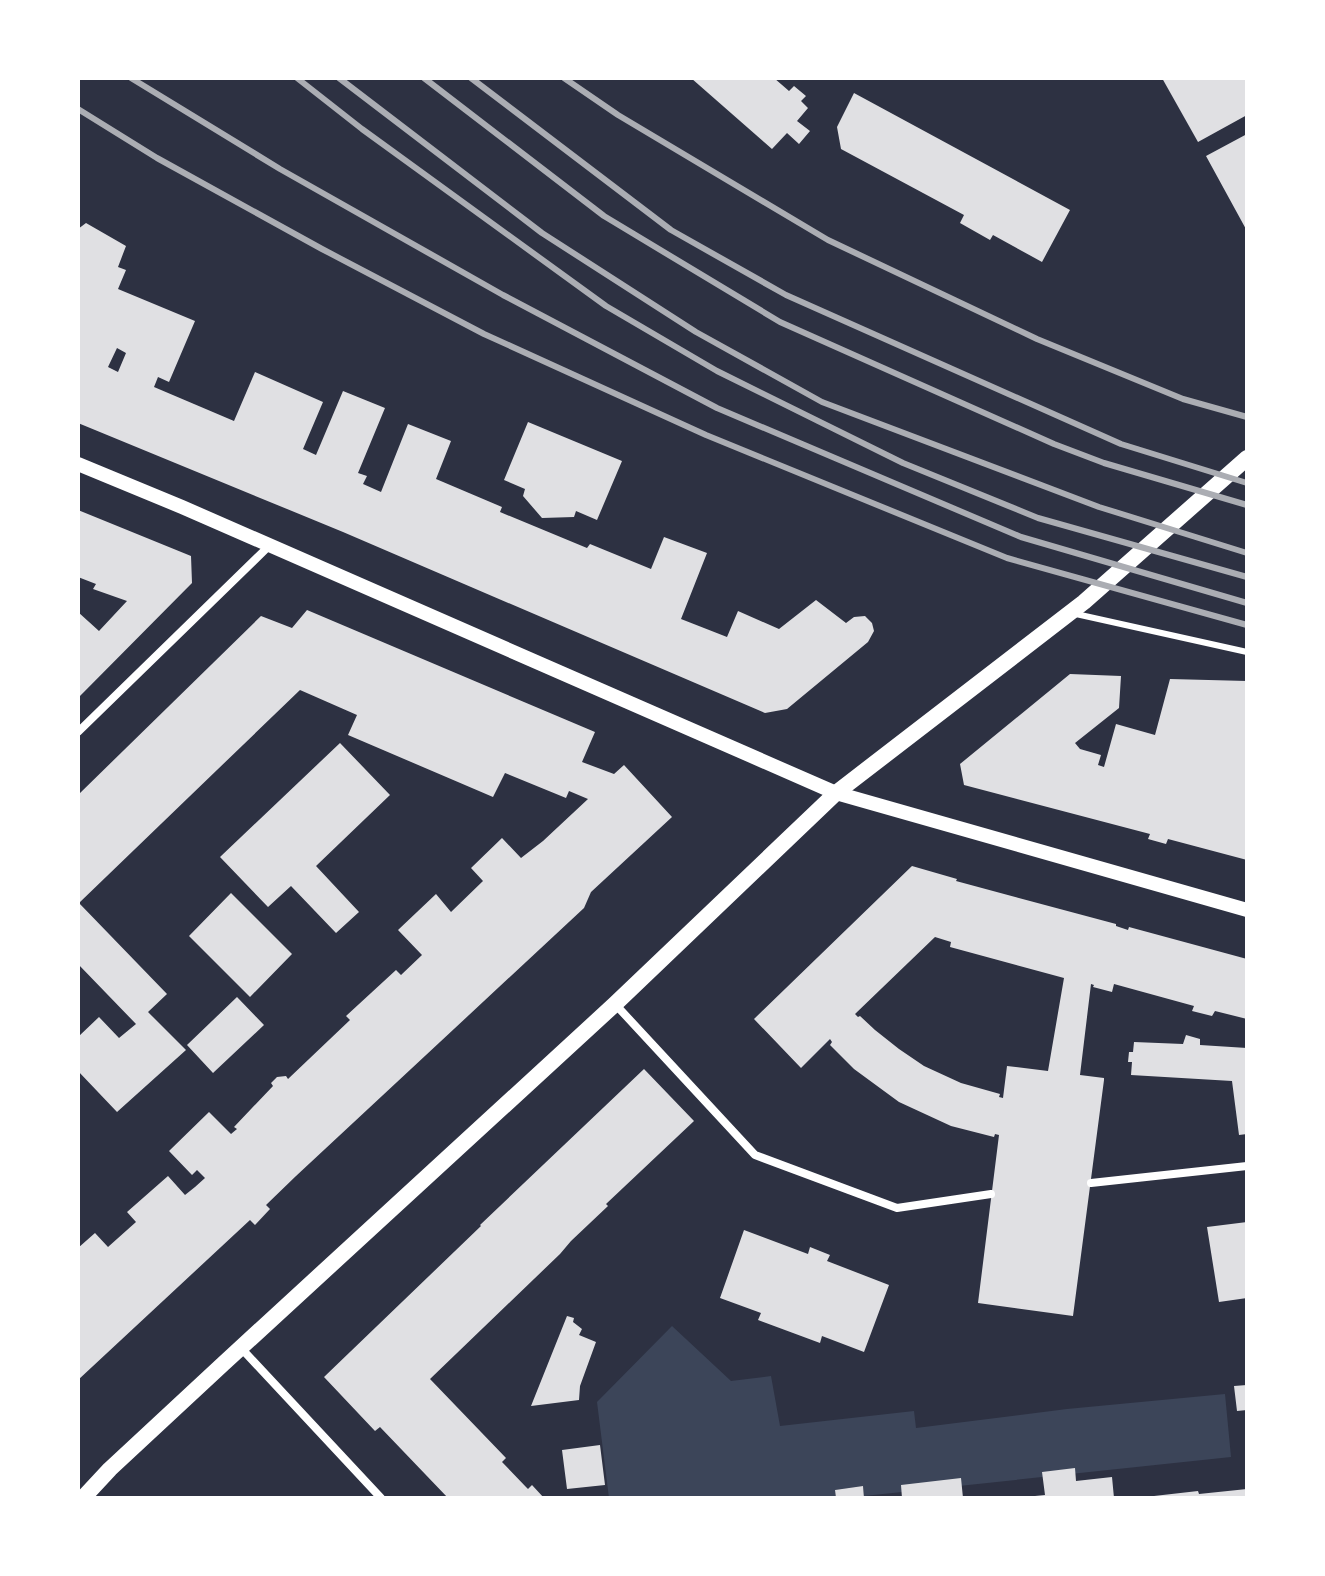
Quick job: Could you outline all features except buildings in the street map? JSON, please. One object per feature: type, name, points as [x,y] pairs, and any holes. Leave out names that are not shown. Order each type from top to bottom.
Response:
[{"type":"main road","points":[[83,1498],[110,1469],[615,1004],[836,793],[1084,602],[1247,458]]},
{"type":"street","points":[[78,464],[836,793],[1247,910]]},
{"type":"street","points":[[78,732],[269,546]]},
{"type":"street","points":[[615,1004],[755,1155],[897,1208],[991,1194]]},
{"type":"street","points":[[1091,1183],[1247,1166]]},
{"type":"street","points":[[241,1348],[381,1498]]},
{"type":"lane","points":[[1068,612],[1247,652]]},
{"type":"shaded area","points":[[672,1326],[731,1381],[771,1376],[780,1426],[914,1411],[916,1428],[1225,1394],[1231,1457],[864,1496],[863,1486],[835,1490],[836,1498],[609,1498],[597,1402]]},
{"type":"railway","points":[[131,78],[280,169],[503,295],[717,408],[1021,537],[1247,603]]},
{"type":"railway","points":[[297,78],[362,129],[606,306],[717,371],[903,463],[1038,518],[1247,577]]},
{"type":"railway","points":[[339,78],[542,233],[696,332],[822,402],[1099,507],[1247,553]]},
{"type":"railway","points":[[424,78],[604,216],[780,322],[1054,444],[1104,463],[1247,505]]},
{"type":"railway","points":[[471,78],[671,230],[786,295],[1121,444],[1247,483]]},
{"type":"railway","points":[[564,78],[618,115],[828,240],[1037,339],[1183,399],[1247,417]]},
{"type":"railway","points":[[78,109],[157,158],[484,334],[706,435],[1007,558],[1247,625]]}]
